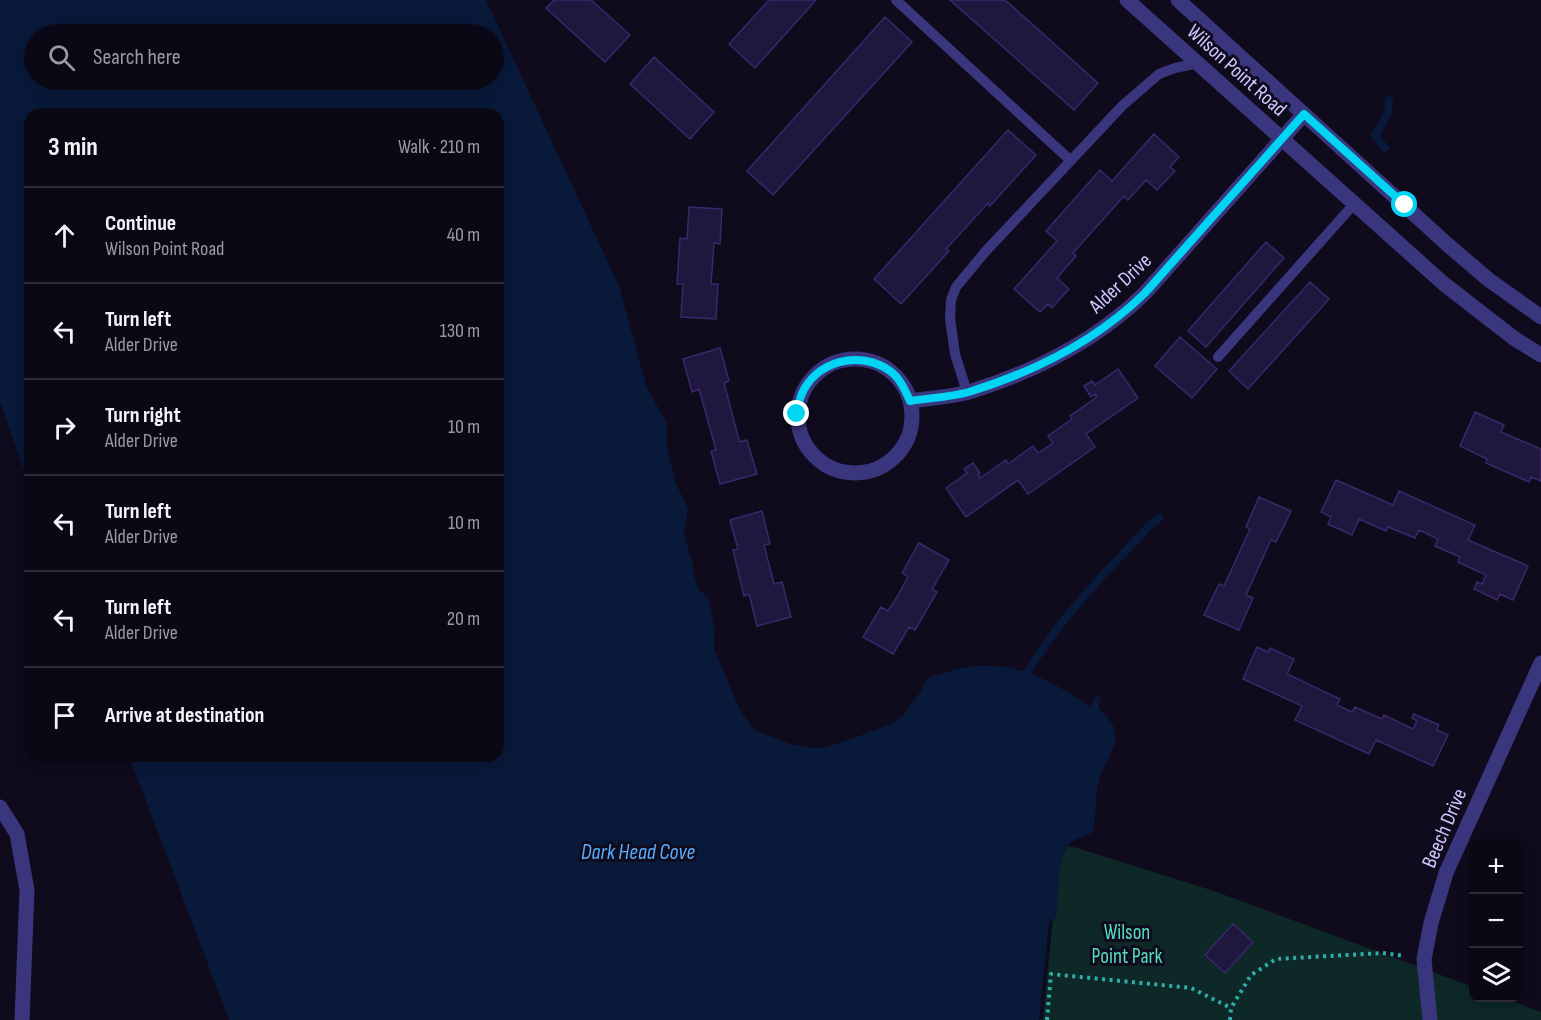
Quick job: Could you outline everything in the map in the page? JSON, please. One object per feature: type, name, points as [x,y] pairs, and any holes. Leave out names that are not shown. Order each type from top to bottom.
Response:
[{"type":"street","name":"Wilson Point Road","points":[[1127,0],[1444,284],[1515,339],[1541,355]]},
{"type":"street","name":"Wilson Point Road","points":[[1178,0],[1448,245],[1489,280],[1541,317]]},
{"type":"street","name":"Alder Drive","points":[[910,401],[968,392],[1010,377],[1066,351],[1100,331],[1145,293],[1304,114]]},
{"type":"street","points":[[857,359],[875,363],[891,371],[903,385],[910,401],[912,421],[907,440],[896,457],[880,468],[861,474],[842,473],[823,465],[809,451],[800,434],[797,414],[801,396],[809,381],[823,369],[839,361],[857,359]]},
{"type":"street","name":"Beech Drive","points":[[1430,1020],[1424,958],[1431,923],[1446,873],[1541,663]]},
{"type":"street","points":[[0,807],[17,834],[27,890],[22,1020]]},
{"type":"lane","points":[[896,0],[1070,160]]},
{"type":"lane","points":[[968,392],[955,354],[950,319],[951,300],[956,287],[985,252],[1122,106],[1159,74],[1197,63]]},
{"type":"lane","points":[[1218,357],[1354,204]]},
{"type":"path","points":[[1230,1020],[1231,1008],[1251,975],[1276,959],[1383,953],[1424,958]]},
{"type":"path","points":[[1047,1020],[1051,974],[1191,988],[1231,1008]]},
{"type":"green space","name":"Wilson Point Park","points":[[1060,847],[1074,847],[1214,891],[1469,986],[1469,1002],[1514,1002],[1541,1012],[1541,1020],[1043,1020]]},
{"type":"water","name":"Dark Head Cove","points":[[0,0],[486,0],[497,24],[24,24],[24,90],[504,90],[504,39],[619,286],[647,388],[667,423],[667,447],[675,481],[688,509],[684,530],[695,581],[709,600],[714,627],[714,649],[740,710],[752,727],[793,745],[826,747],[891,724],[903,715],[921,691],[927,678],[973,666],[1005,667],[1021,671],[1063,689],[1090,707],[1096,697],[1099,696],[1101,699],[1099,709],[1109,720],[1116,738],[1098,785],[1093,832],[1071,842],[1062,860],[1057,914],[1049,922],[1039,1020],[229,1020],[131,762],[504,762],[504,108],[24,108],[24,470],[0,402]]},
{"type":"building","points":[[554,0],[591,0],[630,35],[605,62],[546,8]]},
{"type":"building","points":[[769,0],[816,0],[755,68],[729,44]]},
{"type":"building","points":[[950,0],[1005,0],[1098,83],[1074,110]]},
{"type":"building","points":[[885,17],[912,42],[773,195],[747,171]]},
{"type":"building","points":[[654,57],[714,112],[690,139],[630,84]]},
{"type":"building","points":[[1008,130],[1036,155],[990,206],[988,203],[946,249],[949,251],[901,304],[874,279]]},
{"type":"building","points":[[1154,134],[1179,157],[1170,167],[1175,171],[1157,190],[1146,180],[1128,200],[1124,196],[1073,253],[1076,256],[1057,278],[1069,289],[1052,308],[1048,304],[1040,312],[1014,289],[1057,241],[1046,231],[1100,170],[1112,181]]},
{"type":"building","points":[[689,207],[722,209],[720,244],[714,243],[711,284],[718,284],[716,319],[681,317],[683,284],[677,284],[680,238],[687,239]]},
{"type":"building","points":[[1266,242],[1284,258],[1206,347],[1188,331]]},
{"type":"building","points":[[1310,282],[1329,299],[1248,389],[1229,371]]},
{"type":"building","points":[[1180,337],[1217,369],[1192,398],[1155,366]]},
{"type":"building","points":[[720,348],[729,381],[724,383],[739,440],[740,442],[747,440],[757,474],[720,484],[711,451],[716,450],[699,389],[692,392],[683,359]]},
{"type":"building","points":[[1118,369],[1138,398],[1086,434],[1095,447],[1028,494],[1018,480],[966,517],[946,488],[967,473],[964,469],[973,463],[980,473],[978,475],[980,478],[1006,460],[1008,464],[1033,446],[1038,453],[1053,443],[1048,436],[1072,419],[1070,416],[1097,397],[1095,394],[1091,397],[1084,386],[1092,381],[1095,385]]},
{"type":"building","points":[[1475,412],[1504,425],[1501,432],[1541,449],[1541,481],[1531,477],[1529,482],[1486,463],[1487,459],[1460,446]]},
{"type":"building","points":[[1336,480],[1393,505],[1399,491],[1475,525],[1468,540],[1528,566],[1513,600],[1500,594],[1497,600],[1474,589],[1477,582],[1482,584],[1486,575],[1458,562],[1460,557],[1435,546],[1438,539],[1419,530],[1415,538],[1388,527],[1386,531],[1359,519],[1352,535],[1328,524],[1331,517],[1321,512]]},
{"type":"building","points":[[1259,497],[1291,511],[1276,542],[1271,540],[1246,595],[1253,598],[1239,630],[1204,615],[1219,584],[1224,586],[1250,529],[1246,527]]},
{"type":"building","points":[[762,511],[770,544],[764,545],[774,584],[782,582],[791,617],[757,626],[749,594],[744,596],[733,550],[738,549],[730,520]]},
{"type":"building","points":[[919,543],[949,560],[932,589],[937,592],[915,630],[909,627],[893,654],[863,637],[881,607],[888,611],[897,597],[908,577],[902,573]]},
{"type":"building","points":[[1257,647],[1268,652],[1270,648],[1294,659],[1287,674],[1340,699],[1337,705],[1352,712],[1355,707],[1382,719],[1384,715],[1413,729],[1417,721],[1412,718],[1414,714],[1439,725],[1437,730],[1448,735],[1433,766],[1376,740],[1369,754],[1295,720],[1302,706],[1243,679]]},
{"type":"building","points":[[1233,924],[1253,942],[1225,973],[1205,955]]},
{"type":"waterway","points":[[1385,148],[1375,136],[1388,113],[1389,100]]},
{"type":"waterway","points":[[1027,673],[1054,633],[1084,596],[1159,518]]},
{"type":"route","points":[[797,414],[801,396],[809,381],[823,369],[839,361],[857,359],[875,363],[891,371],[903,385],[910,401],[968,392],[1010,377],[1066,351],[1100,331],[1145,293],[1304,114],[1405,205]]}]
